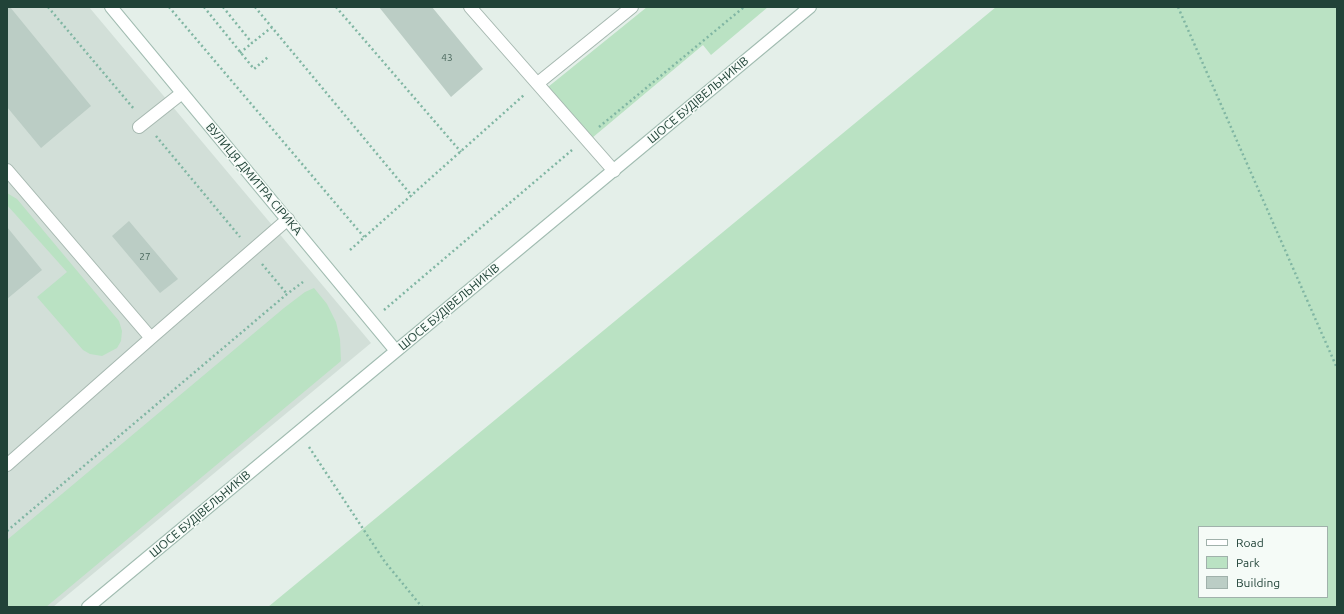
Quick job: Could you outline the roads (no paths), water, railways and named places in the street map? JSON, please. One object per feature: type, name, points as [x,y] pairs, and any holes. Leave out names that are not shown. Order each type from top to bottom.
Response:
[{"type":"main road","name":"ВУЛИЦЯ ДМИТРА СІРИКА","points":[[111,7],[396,351]]},
{"type":"main road","points":[[470,7],[614,171]]},
{"type":"main road","points":[[538,83],[632,7]]},
{"type":"main road","name":"ШОСЕ БУДІВЕЛЬНИКІВ","points":[[88,607],[810,7]]},
{"type":"main road","points":[[142,125],[182,93]]},
{"type":"main road","points":[[7,170],[151,338]]},
{"type":"main road","points":[[7,465],[288,220]]}]
